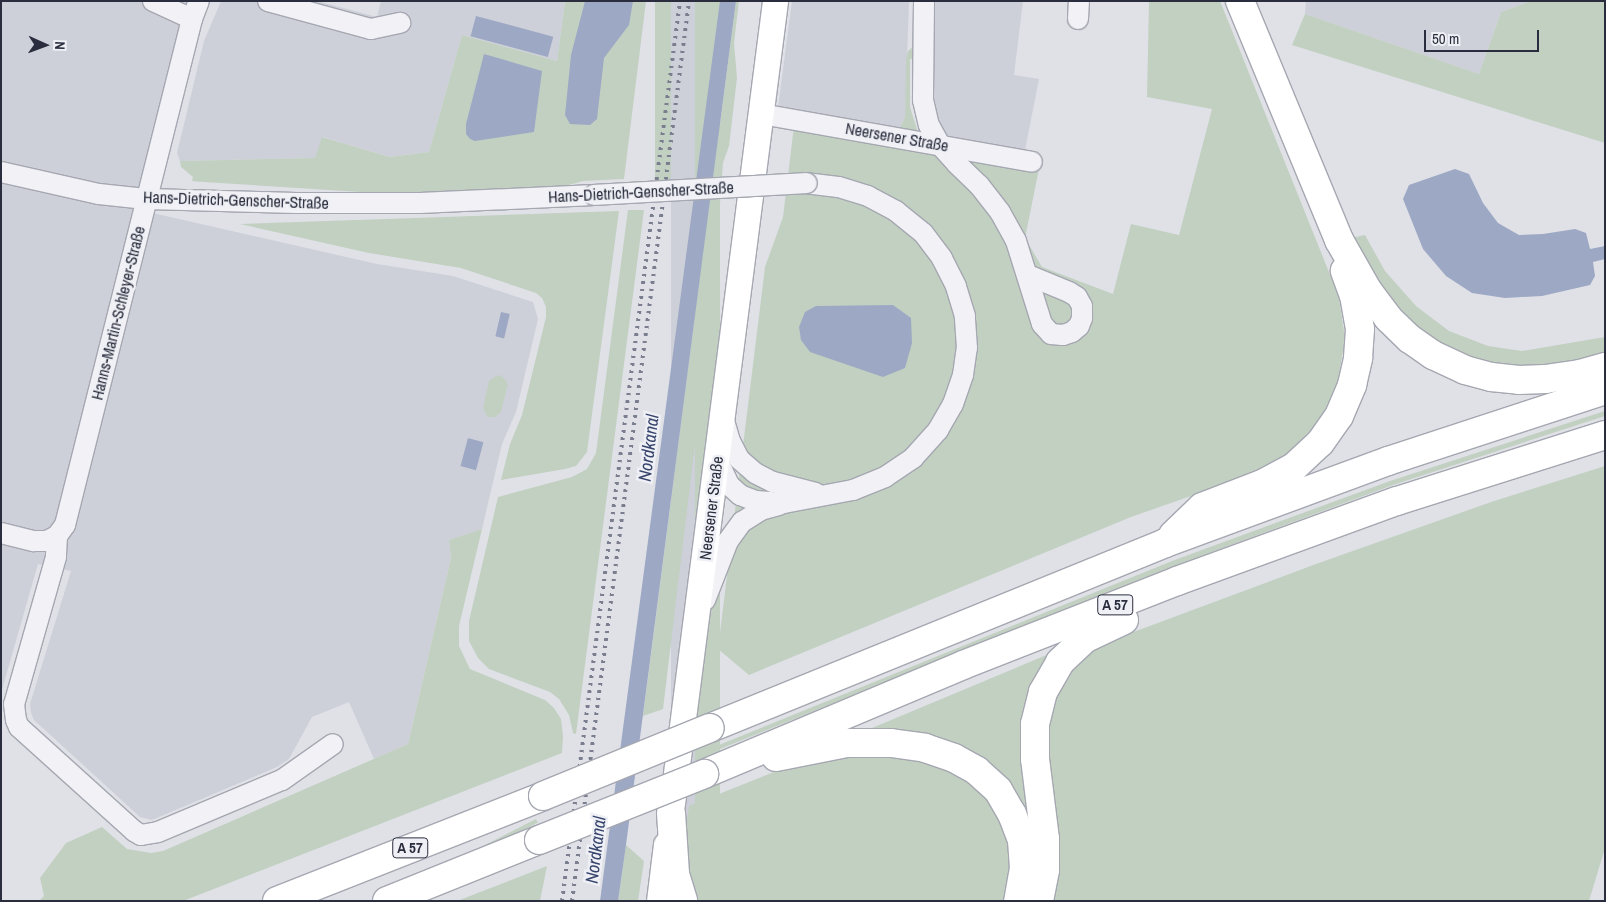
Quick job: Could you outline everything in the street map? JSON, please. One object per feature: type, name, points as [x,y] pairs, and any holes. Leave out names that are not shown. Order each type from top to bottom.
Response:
[{"type":"highway","points":[[1240,1],[1338,240],[1368,291],[1388,318],[1410,339],[1433,355],[1465,370],[1491,377],[1519,380],[1580,374],[1605,367]]},
{"type":"highway","points":[[1165,543],[1202,507],[1262,484],[1294,467],[1320,443],[1339,416],[1352,385],[1358,358],[1360,329],[1354,296],[1343,264],[1338,240]]},
{"type":"highway","name":"A 57","points":[[277,901],[543,796],[1165,543],[1388,461],[1605,390]]},
{"type":"highway","name":"A 57","points":[[387,901],[704,774],[963,665],[1177,581],[1397,501],[1605,435]]},
{"type":"highway","points":[[1039,901],[1045,870],[1045,839],[1035,759],[1035,724],[1043,692],[1060,662],[1086,638],[1116,623],[1427,508],[1534,457]]},
{"type":"highway","points":[[704,774],[797,752],[847,743],[891,743],[925,748],[954,758],[977,770],[998,790],[1012,814],[1022,840],[1024,868],[1018,901]]},
{"type":"highway","points":[[670,813],[675,874],[683,901]]},
{"type":"main road","name":"Neersener Straße","points":[[659,901],[696,631],[775,1]]},
{"type":"street","points":[[152,1],[196,10]]},
{"type":"street","points":[[268,1],[372,29],[400,23]]},
{"type":"street","points":[[924,1],[923,100],[929,125],[940,145],[980,185],[1000,212],[1016,241],[1028,274]]},
{"type":"street","name":"Hanns-Martin-Schleyer-Straße","points":[[196,10],[146,199],[65,525],[56,536],[56,557],[14,704],[16,720],[19,727],[134,831],[141,835],[158,832],[282,780],[333,744]]},
{"type":"street","name":"Neersener Straße","points":[[761,114],[1032,162]]},
{"type":"street","name":"Hans-Dietrich-Genscher-Straße","points":[[1,172],[100,194],[146,199],[296,203],[411,203],[807,183],[838,187],[868,196],[896,211],[923,233],[942,258],[956,286],[965,316],[967,348],[963,375],[953,404],[938,430],[913,458],[885,477],[853,490],[784,503],[756,501],[740,495],[729,485],[717,459]]},
{"type":"street","name":"Hans-Dietrich-Genscher-Straße","points":[[723,415],[730,441],[740,459],[755,473],[773,482],[826,494]]},
{"type":"street","points":[[696,631],[710,582],[728,541],[742,522],[761,510],[784,503]]},
{"type":"street","points":[[1,533],[34,541],[47,541],[56,536]]},
{"type":"shaded area","points":[[1,1],[193,1],[135,209],[377,264],[453,276],[533,302],[538,319],[516,412],[502,444],[482,529],[449,540],[451,558],[408,744],[374,759],[349,702],[312,717],[289,759],[277,767],[152,820],[140,817],[34,720],[31,713],[30,704],[71,571],[38,564],[1,693]]},
{"type":"shaded area","points":[[221,1],[317,1],[377,17],[381,1],[565,1],[557,61],[462,35],[429,152],[390,157],[323,137],[316,158],[180,161],[177,153],[204,41]]},
{"type":"shaded area","points":[[671,1],[695,1],[695,901],[671,901]]},
{"type":"shaded area","points":[[792,1],[909,1],[905,117],[900,128],[778,108]]},
{"type":"shaded area","points":[[929,1],[1023,1],[1014,75],[1039,79],[1024,155],[948,141],[930,107]]},
{"type":"shaded area","points":[[1306,1],[1531,1],[1501,12],[1479,74],[1305,14]]},
{"type":"green space","points":[[565,1],[646,1],[624,179],[583,181],[569,185],[569,187],[392,194],[192,181],[193,177],[181,167],[180,161],[315,158],[322,137],[390,157],[429,152],[462,35],[557,61]]},
{"type":"green space","points":[[655,1],[671,1],[671,180],[655,180]]},
{"type":"green space","points":[[695,1],[720,1],[720,901],[695,901]]},
{"type":"green space","points":[[736,1],[739,1],[734,43],[737,78],[729,146],[723,163],[719,217],[720,238],[663,709],[643,716]]},
{"type":"green space","points":[[1149,1],[1220,1],[1339,297],[1345,339],[1338,381],[1321,419],[1290,452],[1251,475],[1131,517],[749,675],[718,649],[765,267],[783,217],[794,126],[1039,169],[1025,238],[1042,267],[1113,294],[1131,224],[1179,235],[1212,109],[1147,97]]},
{"type":"green space","points":[[1531,1],[1605,1],[1605,143],[1292,45],[1305,14],[1479,74],[1501,12]]},
{"type":"green space","points":[[915,45],[915,59],[910,59],[910,107],[920,139],[798,111],[900,128],[905,117],[906,58],[908,51]]},
{"type":"green space","points":[[628,210],[644,210],[576,734],[573,733],[569,715],[559,699],[550,692],[489,669],[478,658],[469,641],[469,621],[498,497],[572,477],[587,469],[596,453]]},
{"type":"green space","points":[[619,211],[587,452],[576,466],[501,480],[510,444],[522,415],[546,317],[546,307],[542,298],[536,293],[461,268],[369,253],[240,224]]},
{"type":"green space","points":[[1365,235],[1385,271],[1416,306],[1449,331],[1488,346],[1522,351],[1605,337],[1605,357],[1557,368],[1472,366],[1393,312],[1351,238]]},
{"type":"green space","points":[[498,375],[503,377],[508,384],[501,412],[495,417],[487,417],[483,408],[489,381]]},
{"type":"green space","points":[[1605,411],[1605,416],[1393,485],[1174,566],[715,751],[714,747],[1172,561],[1390,481]]},
{"type":"green space","points":[[1605,466],[1605,848],[1589,901],[1049,901],[1043,749],[1048,713],[1064,678],[1087,653],[1120,637],[1316,564],[1494,501]]},
{"type":"green space","points":[[482,529],[459,626],[459,646],[470,669],[545,700],[554,708],[561,719],[562,753],[183,901],[39,901],[44,896],[40,878],[66,843],[102,827],[127,849],[151,853],[163,851],[408,744],[451,558],[449,540]]},
{"type":"green space","points":[[1056,651],[1036,840],[985,764],[860,733]]},
{"type":"green space","points":[[885,752],[929,758],[968,775],[992,799],[1010,835],[1013,871],[1005,901],[694,901],[683,849],[689,806],[779,770],[835,755]]},
{"type":"green space","points":[[536,819],[538,823],[384,901],[375,901]]},
{"type":"green space","points":[[626,845],[644,861],[638,901],[618,901]]},
{"type":"green space","points":[[547,866],[540,901],[457,901]]},
{"type":"water","points":[[585,1],[633,1],[629,25],[604,58],[597,119],[590,125],[570,124],[565,115],[571,55]]},
{"type":"water","points":[[720,1],[736,1],[626,845],[618,901],[600,901]]},
{"type":"water","points":[[476,16],[553,37],[548,57],[471,36]]},
{"type":"water","points":[[484,54],[542,71],[534,132],[475,141],[466,134],[466,124]]},
{"type":"water","points":[[1455,169],[1469,174],[1483,203],[1498,223],[1519,235],[1543,234],[1575,229],[1586,233],[1590,249],[1605,246],[1605,259],[1593,262],[1595,276],[1590,285],[1542,296],[1505,298],[1472,293],[1446,276],[1423,249],[1403,199],[1409,185]]},
{"type":"water","points":[[893,305],[911,318],[912,343],[905,368],[883,377],[810,352],[801,340],[799,327],[805,312],[816,306]]},
{"type":"water","points":[[501,312],[510,314],[504,338],[495,336]]},
{"type":"water","points":[[468,438],[483,442],[476,470],[460,466]]},
{"type":"railway","points":[[562,901],[680,1]]},
{"type":"railway","points":[[572,901],[689,1]]},
{"type":"water label","name":"Nordkanal","points":[[649,448]]},
{"type":"water label","name":"Nordkanal","points":[[596,850]]}]
